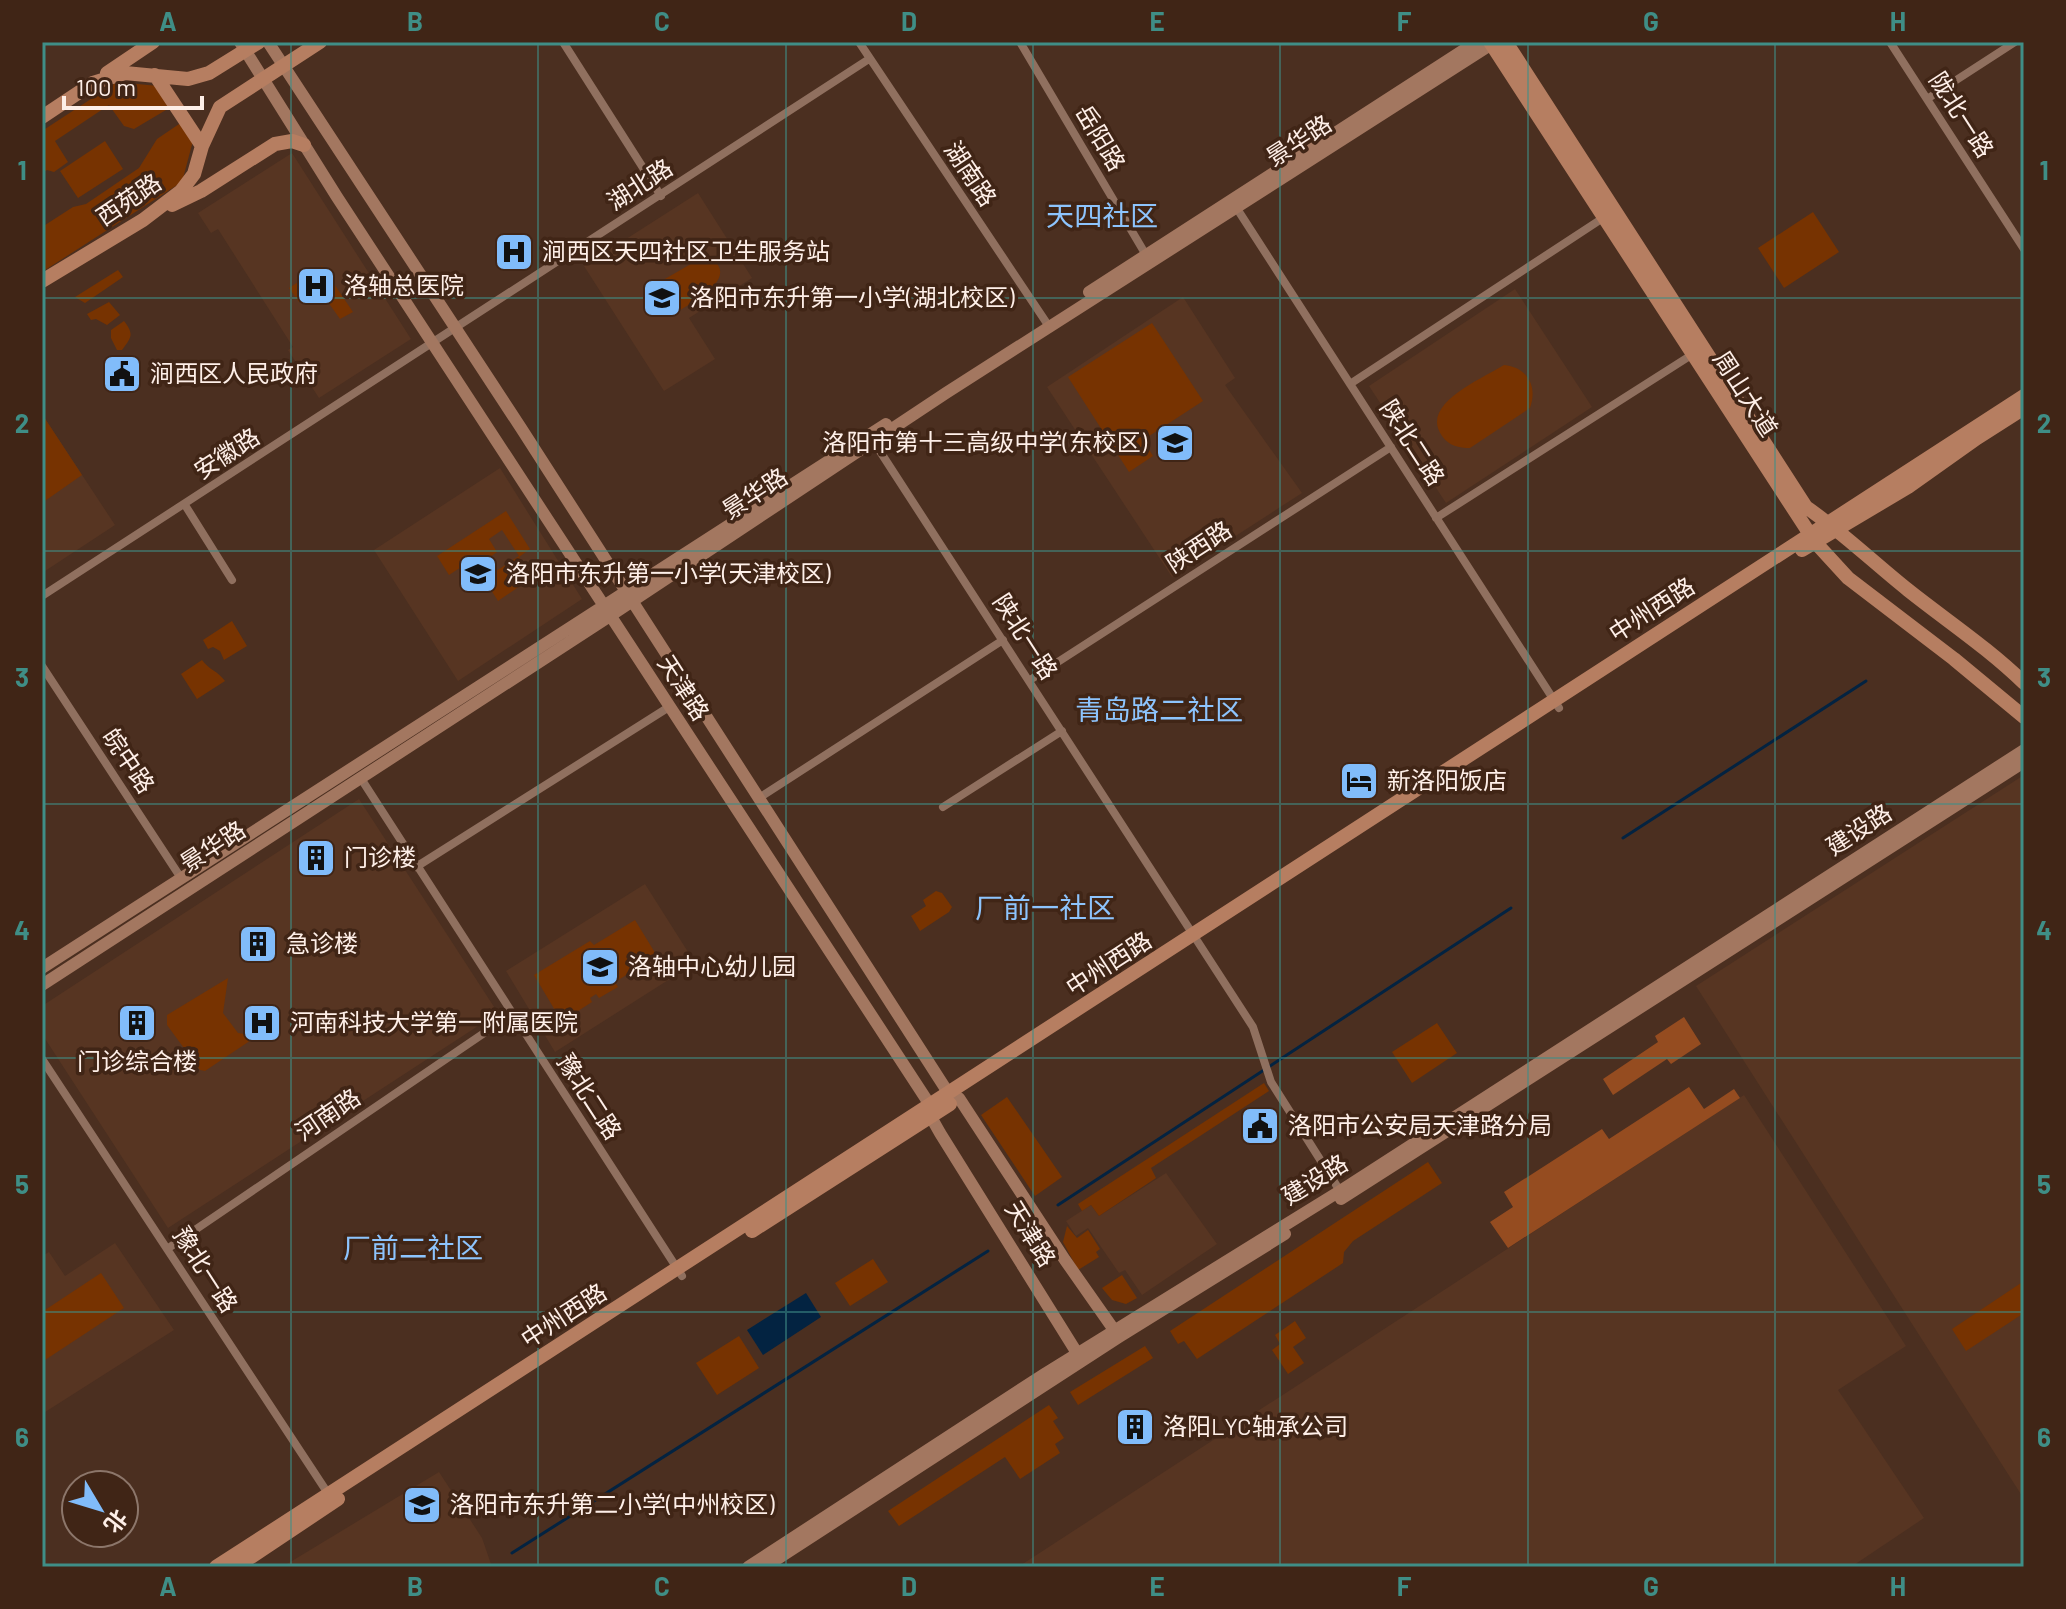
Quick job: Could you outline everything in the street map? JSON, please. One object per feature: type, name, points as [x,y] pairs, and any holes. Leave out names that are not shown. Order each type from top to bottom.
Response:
[{"type":"main road","points":[[42,117],[153,42]]},
{"type":"main road","name":"天津路","points":[[268,42],[954,1096],[1116,1334]]},
{"type":"main road","name":"西苑路","points":[[42,281],[143,220],[181,191],[194,174],[202,146],[220,107],[320,42]]},
{"type":"main road","name":"景华路","points":[[42,985],[1047,324],[1492,42]]},
{"type":"main road","name":"周山大道","points":[[1492,42],[1812,538],[1848,578],[2024,717]]},
{"type":"main road","name":"周山大道","points":[[1492,42],[1806,507],[1908,590],[2000,659],[2024,683]]},
{"type":"main road","points":[[93,83],[125,73],[188,79],[209,73],[248,45]]},
{"type":"main road","name":"天津路","points":[[248,45],[304,145],[930,1111],[1080,1357]]},
{"type":"main road","points":[[155,75],[202,146]]},
{"type":"main road","points":[[143,220],[201,191],[275,144],[292,141],[304,145]]},
{"type":"main road","name":"景华路","points":[[1047,324],[1146,255],[1233,204]]},
{"type":"main road","name":"中州西路","points":[[1833,526],[2024,396]]},
{"type":"main road","name":"中州西路","points":[[216,1567],[331,1498],[1812,538],[2024,408]]},
{"type":"main road","name":"景华路","points":[[42,968],[607,611]]},
{"type":"main road","name":"建设路","points":[[748,1567],[1340,1191],[2024,750]]},
{"type":"main road","name":"建设路","points":[[1116,1334],[1430,1144],[2024,762]]},
{"type":"main road","name":"建设路","points":[[765,1567],[1080,1357]]},
{"type":"main road","name":"中州西路","points":[[236,1567],[331,1498]]},
{"type":"street","points":[[563,42],[661,196]]},
{"type":"street","name":"湖南路","points":[[859,42],[1047,324]]},
{"type":"street","name":"岳阳路","points":[[1020,42],[1146,255]]},
{"type":"street","name":"陇北一路","points":[[1890,42],[2024,249]]},
{"type":"street","points":[[1927,99],[2015,42]]},
{"type":"street","name":"湖北路","points":[[432,343],[869,59]]},
{"type":"street","name":"陕北二路","points":[[1233,204],[1556,704]]},
{"type":"street","points":[[1350,384],[1603,218]]},
{"type":"street","name":"安徽路","points":[[42,596],[432,343]]},
{"type":"street","points":[[1436,518],[1693,354]]},
{"type":"street","name":"陕北一路","points":[[871,439],[1253,1027],[1271,1082],[1340,1191]]},
{"type":"street","name":"陕西路","points":[[1030,680],[1391,447]]},
{"type":"street","points":[[185,505],[232,580]]},
{"type":"street","points":[[759,798],[1003,640]]},
{"type":"street","name":"皖中路","points":[[42,666],[181,878]]},
{"type":"street","points":[[416,867],[669,707]]},
{"type":"street","points":[[943,807],[1062,731]]},
{"type":"street","name":"豫北二路","points":[[360,777],[679,1273]]},
{"type":"street","name":"河南路","points":[[167,1249],[512,1014]]},
{"type":"street","name":"豫北一路","points":[[42,1059],[331,1498]]},
{"type":"shaded area","points":[[117,82],[158,86],[194,137],[182,182],[42,272],[42,227],[73,207],[86,204],[139,168],[157,139],[182,122],[171,107],[134,129],[124,126],[109,105],[55,141],[68,162],[54,172],[47,170],[42,173],[42,131]]},
{"type":"shaded area","points":[[105,141],[123,169],[78,198],[60,171]]},
{"type":"shaded area","name":"洛轴总医院","points":[[292,153],[411,339],[319,398],[288,350],[293,347],[218,229],[211,233],[198,213]]},
{"type":"shaded area","name":"洛阳市东升第一小学(湖北校区)","points":[[698,193],[752,278],[689,318],[715,359],[664,391],[584,266]]},
{"type":"shaded area","points":[[1813,212],[1839,252],[1784,288],[1758,248]]},
{"type":"shaded area","points":[[703,257],[719,267],[720,274],[711,288],[670,316],[655,313],[647,299],[651,287]]},
{"type":"shaded area","points":[[322,266],[353,312],[340,319],[328,302],[312,303],[305,297],[299,302],[289,288]]},
{"type":"shaded area","points":[[118,270],[123,277],[85,303],[75,297]]},
{"type":"shaded area","points":[[1515,289],[1592,407],[1446,503],[1369,386]]},
{"type":"shaded area","name":"洛阳市第十三高级中学(东校区)","points":[[1183,297],[1235,378],[1225,385],[1302,493],[1172,577],[1047,387]]},
{"type":"shaded area","points":[[109,302],[120,315],[107,325],[96,319],[91,320],[87,314]]},
{"type":"shaded area","points":[[124,321],[130,336],[122,350],[117,350],[111,330]]},
{"type":"shaded area","points":[[1152,323],[1203,401],[1143,440],[1153,456],[1129,472],[1068,377]]},
{"type":"shaded area","points":[[1504,365],[1519,369],[1529,379],[1533,392],[1530,408],[1470,448],[1448,442],[1437,424],[1439,413],[1446,403],[1469,385]]},
{"type":"shaded area","points":[[42,414],[115,525],[42,573]]},
{"type":"shaded area","points":[[42,414],[82,475],[42,503]]},
{"type":"shaded area","name":"洛阳市东升第一小学(天津校区)","points":[[500,468],[582,599],[458,681],[374,550]]},
{"type":"shaded area","points":[[506,511],[530,549],[519,557],[533,577],[498,601],[484,579],[519,556],[502,530],[489,539],[497,552],[480,564],[475,558],[449,575],[437,556]]},
{"type":"shaded area","points":[[232,621],[247,646],[224,660],[220,651],[213,647],[208,649],[203,640]]},
{"type":"shaded area","points":[[202,660],[225,681],[197,699],[181,674]]},
{"type":"shaded area","points":[[2024,775],[2024,1499],[1696,986]]},
{"type":"shaded area","name":"河南科技大学第一附属医院","points":[[359,799],[498,1013],[168,1228],[42,1034],[42,1006]]},
{"type":"shaded area","name":"洛轴中心幼儿园","points":[[645,884],[695,963],[555,1052],[506,971]]},
{"type":"shaded area","points":[[936,891],[942,893],[952,907],[920,931],[911,916],[926,906],[923,900]]},
{"type":"shaded area","points":[[635,920],[657,956],[615,982],[618,987],[599,998],[596,994],[590,998],[592,1002],[567,1018],[564,1014],[559,1017],[534,975],[590,941],[594,945]]},
{"type":"shaded area","points":[[228,978],[223,1013],[238,1033],[257,1036],[205,1071],[200,1070],[167,1025],[167,1015]]},
{"type":"shaded area","points":[[1684,1017],[1701,1044],[1671,1064],[1667,1059],[1613,1095],[1603,1079],[1658,1042],[1655,1036]]},
{"type":"shaded area","points":[[1437,1023],[1457,1053],[1412,1083],[1392,1052]]},
{"type":"shaded area","points":[[1264,1083],[1269,1091],[1151,1168],[1156,1178],[1099,1216],[1091,1205],[1082,1211],[1078,1204]]},
{"type":"shaded area","points":[[1689,1087],[1704,1109],[1734,1089],[1740,1098],[1508,1248],[1490,1222],[1513,1207],[1504,1192],[1602,1129],[1609,1139]]},
{"type":"shaded area","points":[[1744,1095],[1906,1346],[1838,1390],[1924,1518],[1851,1567],[1018,1567]]},
{"type":"shaded area","points":[[1007,1097],[1062,1177],[1035,1196],[981,1115]]},
{"type":"shaded area","points":[[1428,1162],[1442,1183],[1353,1241],[1344,1252],[1343,1263],[1197,1359],[1184,1341],[1178,1344],[1170,1331]]},
{"type":"shaded area","points":[[1166,1173],[1217,1244],[1142,1295],[1125,1270],[1119,1273],[1088,1228],[1076,1236],[1066,1221],[1091,1205],[1099,1216]]},
{"type":"shaded area","points":[[1067,1226],[1077,1238],[1088,1230],[1100,1249],[1096,1252],[1099,1257],[1078,1270],[1063,1242]]},
{"type":"shaded area","points":[[115,1243],[174,1330],[42,1414],[42,1256],[49,1252],[65,1276]]},
{"type":"shaded area","points":[[873,1259],[888,1282],[850,1306],[835,1283]]},
{"type":"shaded area","points":[[101,1273],[124,1308],[42,1362],[42,1312]]},
{"type":"shaded area","points":[[1122,1275],[1137,1298],[1126,1304],[1112,1300],[1102,1288]]},
{"type":"shaded area","points":[[2024,1281],[2024,1313],[1966,1351],[1952,1329]]},
{"type":"shaded area","points":[[1295,1321],[1306,1338],[1293,1347],[1304,1363],[1288,1374],[1272,1350],[1280,1344],[1275,1335]]},
{"type":"shaded area","points":[[739,1336],[759,1368],[717,1395],[696,1363]]},
{"type":"shaded area","points":[[1145,1346],[1153,1358],[1078,1405],[1070,1392]]},
{"type":"shaded area","points":[[1049,1405],[1058,1418],[1053,1421],[1064,1438],[1055,1444],[1060,1453],[1020,1479],[1005,1457],[899,1526],[888,1511]]},
{"type":"shaded area","name":"洛阳市东升第二小学(中州校区)","points":[[439,1472],[482,1538],[492,1567],[282,1567]]},
{"type":"water","points":[[806,1293],[821,1317],[763,1355],[747,1330]]},
{"type":"waterway","points":[[1623,838],[1866,681]]},
{"type":"waterway","points":[[1058,1205],[1511,908]]},
{"type":"waterway","points":[[512,1553],[988,1251]]},
{"type":"place","name":"涧西区天四社区卫生服务站","points":[[514,252]]},
{"type":"place","name":"洛轴总医院","points":[[316,286]]},
{"type":"place","name":"洛阳市东升第一小学(湖北校区)","points":[[662,298]]},
{"type":"place","name":"涧西区人民政府","points":[[122,374]]},
{"type":"place","name":"洛阳市第十三高级中学(东校区)","points":[[1175,443]]},
{"type":"place","name":"洛阳市东升第一小学(天津校区)","points":[[478,574]]},
{"type":"place","name":"新洛阳饭店","points":[[1359,781]]},
{"type":"place","name":"门诊楼","points":[[316,858]]},
{"type":"place","name":"急诊楼","points":[[258,944]]},
{"type":"place","name":"洛轴中心幼儿园","points":[[600,967]]},
{"type":"place","name":"门诊综合楼","points":[[137,1023]]},
{"type":"place","name":"河南科技大学第一附属医院","points":[[262,1023]]},
{"type":"place","name":"洛阳市公安局天津路分局","points":[[1260,1126]]},
{"type":"place","name":"洛阳LYC轴承公司","points":[[1135,1427]]},
{"type":"place","name":"洛阳市东升第二小学(中州校区)","points":[[422,1505]]},
{"type":"district","name":"天四社区","points":[[1102,216]]},
{"type":"district","name":"青岛路二社区","points":[[1159,710]]},
{"type":"district","name":"厂前一社区","points":[[1045,908]]},
{"type":"district","name":"厂前二社区","points":[[413,1248]]}]
